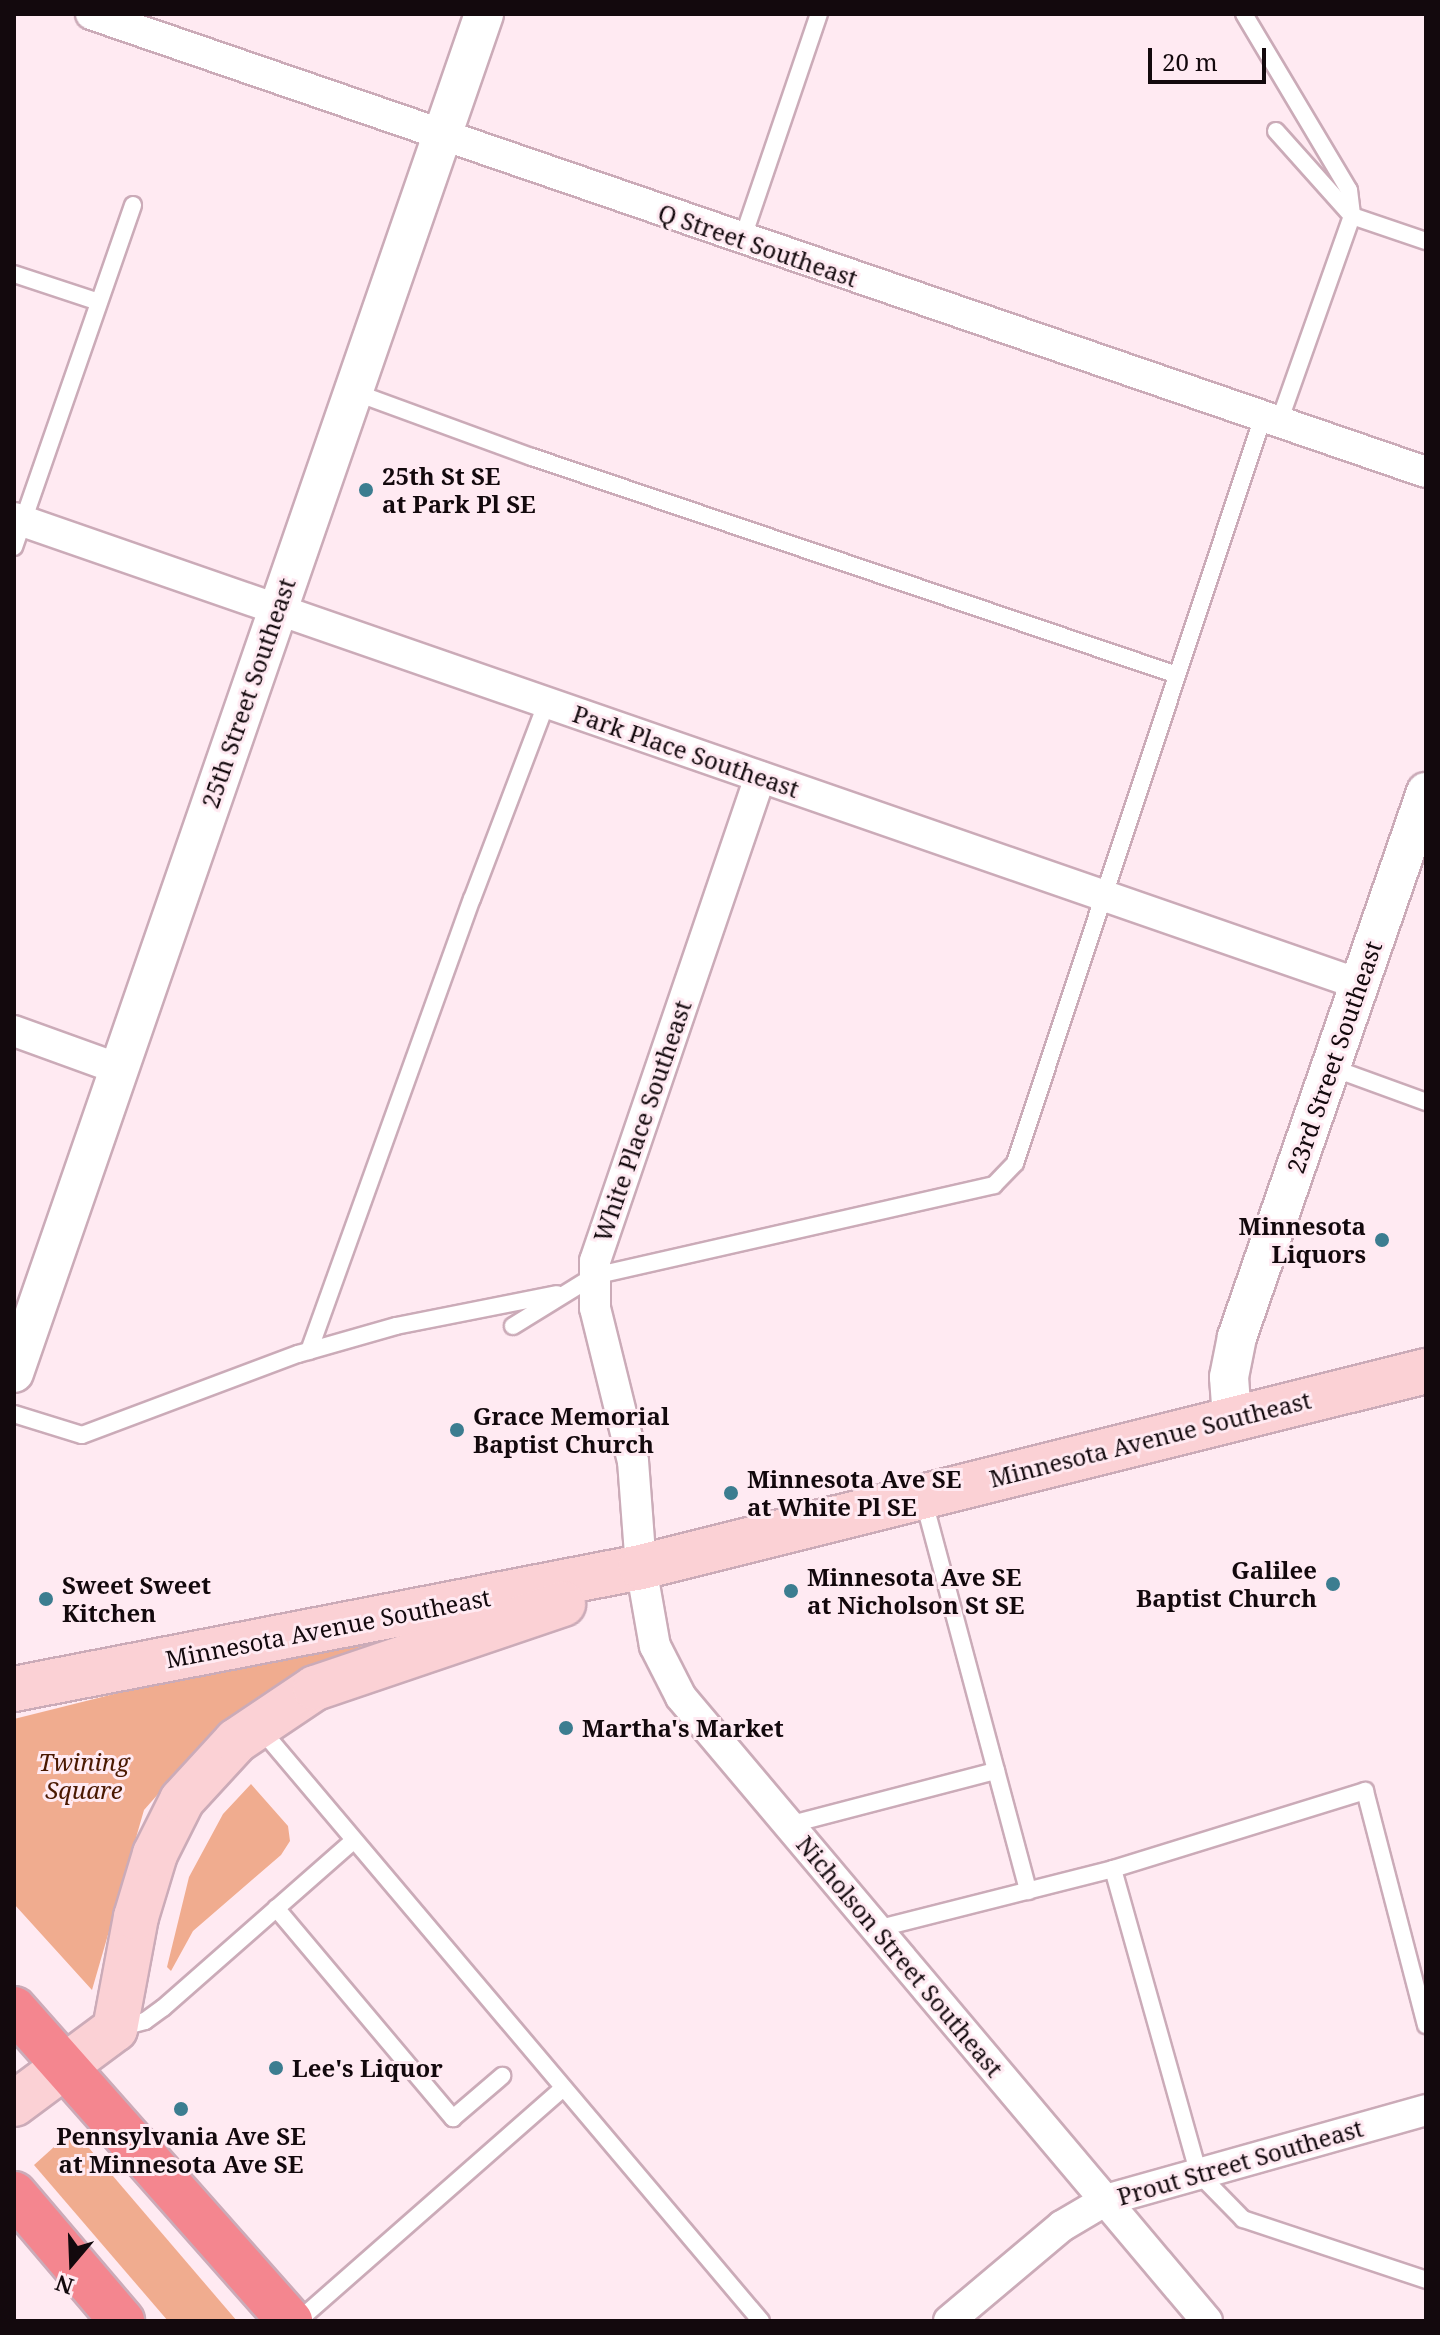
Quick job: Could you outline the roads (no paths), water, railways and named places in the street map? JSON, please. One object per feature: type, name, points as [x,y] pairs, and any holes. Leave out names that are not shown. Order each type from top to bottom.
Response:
[{"type":"highway","points":[[14,1983],[63,2067]]},
{"type":"highway","points":[[14,2009],[290,2321]]},
{"type":"highway","points":[[14,2194],[122,2321]]},
{"type":"main road","name":"Minnesota Avenue Southeast","points":[[14,1689],[641,1567],[1426,1371]]},
{"type":"main road","name":"Minnesota Avenue Southeast","points":[[115,2029],[143,1885],[167,1825],[182,1800],[216,1761],[258,1725],[315,1688],[538,1615],[641,1567]]},
{"type":"main road","points":[[14,2104],[115,2029]]},
{"type":"street","name":"Q Street Southeast","points":[[91,14],[742,240],[1426,472]]},
{"type":"street","name":"25th Street Southeast","points":[[14,1373],[484,14]]},
{"type":"street","name":"Park Place Southeast","points":[[17,529],[277,608],[1359,984]]},
{"type":"street","name":"White Place Southeast","points":[[641,1567],[633,1461],[595,1308],[582,1284],[760,777]]},
{"type":"street","name":"23rd Street Southeast","points":[[1232,1418],[1229,1377],[1237,1337],[1426,792]]},
{"type":"street","points":[[14,1031],[119,1069]]},
{"type":"street","name":"Nicholson Street Southeast","points":[[641,1567],[655,1646],[681,1697],[1207,2321]]},
{"type":"street","name":"Prout Street Southeast","points":[[949,2321],[1062,2226],[1106,2200],[1426,2110]]},
{"type":"lane","points":[[742,240],[819,14]]},
{"type":"lane","points":[[14,1414],[82,1435],[208,1385],[309,1351],[396,1326],[994,1185],[1015,1163],[1177,675],[1271,420],[1352,216],[1349,190],[1244,14]]},
{"type":"lane","points":[[1276,131],[1352,216],[1426,241]]},
{"type":"lane","points":[[17,529],[133,205]]},
{"type":"lane","points":[[14,274],[99,302]]},
{"type":"lane","points":[[353,391],[532,457],[1177,675]]},
{"type":"lane","points":[[309,1351],[472,899],[547,702]]},
{"type":"lane","points":[[1330,1067],[1426,1102]]},
{"type":"lane","points":[[513,1326],[582,1284]]},
{"type":"lane","points":[[923,1496],[1028,1891]]},
{"type":"lane","points":[[258,1725],[761,2321]]},
{"type":"lane","points":[[788,1825],[996,1771]]},
{"type":"lane","points":[[876,1929],[1113,1869],[1365,1791],[1426,2025]]},
{"type":"lane","points":[[115,2029],[145,2021],[353,1841]]},
{"type":"lane","points":[[1113,1869],[1199,2174],[1243,2219],[1426,2280]]},
{"type":"lane","points":[[276,1908],[453,2118],[502,2076]]},
{"type":"lane","points":[[298,2321],[563,2088]]},
{"type":"place","name":"25th St SE at Park Pl SE","points":[[366,490]]},
{"type":"place","name":"Minnesota Liquors","points":[[1382,1240]]},
{"type":"place","name":"Grace Memorial Baptist Church","points":[[457,1430]]},
{"type":"place","name":"Minnesota Ave SE at White Pl SE","points":[[731,1493]]},
{"type":"place","name":"Galilee Baptist Church","points":[[1333,1584]]},
{"type":"place","name":"Minnesota Ave SE at Nicholson St SE","points":[[791,1591]]},
{"type":"place","name":"Sweet Sweet Kitchen","points":[[46,1599]]},
{"type":"place","name":"Martha's Market","points":[[566,1728]]},
{"type":"place","name":"Lee's Liquor","points":[[276,2068]]},
{"type":"place","name":"Pennsylvania Ave SE at Minnesota Ave SE","points":[[181,2109]]},
{"type":"park label","name":"Twining Square","points":[[84,1776]]}]
